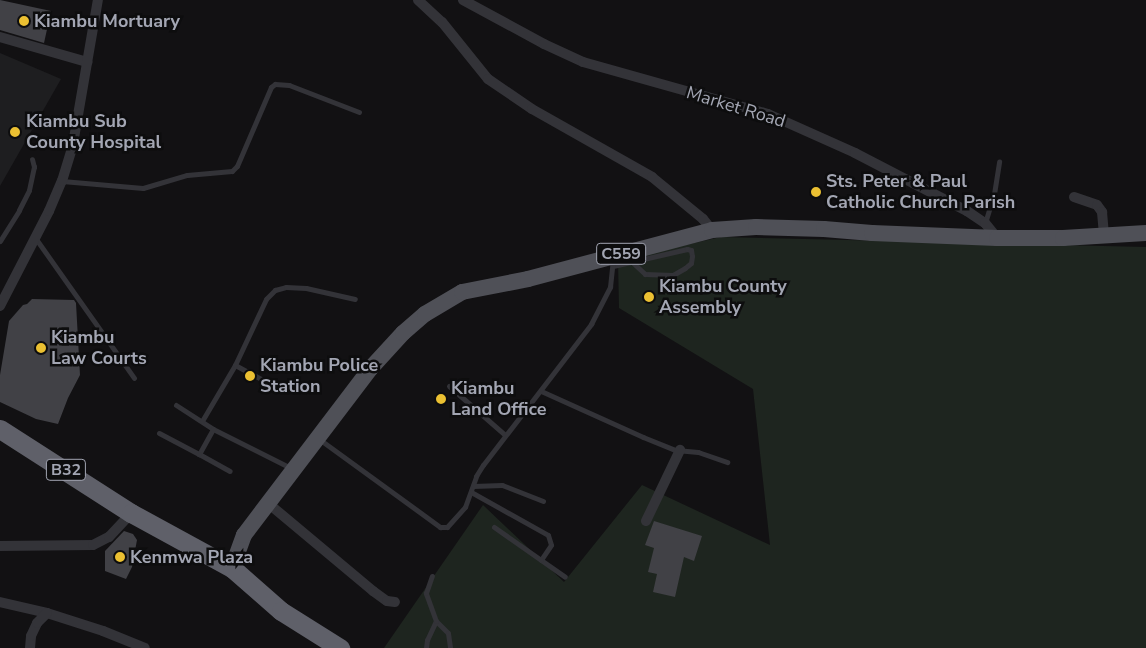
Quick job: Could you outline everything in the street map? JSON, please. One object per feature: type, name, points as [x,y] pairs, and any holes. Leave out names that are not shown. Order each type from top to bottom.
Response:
[{"type":"highway","name":"B32","points":[[0,429],[131,513],[232,568],[281,611],[340,648]]},
{"type":"main road","name":"C559","points":[[232,568],[244,535],[370,369],[403,333],[425,314],[462,292],[613,261],[712,230],[756,227],[997,238],[1146,233]]},
{"type":"street","points":[[0,306],[62,181],[73,144],[98,0]]},
{"type":"street","points":[[418,0],[442,22],[488,79],[532,109],[652,177],[702,219],[712,230]]},
{"type":"street","name":"Market Road","points":[[462,0],[582,62],[768,114],[855,153],[967,211],[985,224],[997,238]]},
{"type":"street","points":[[0,37],[87,62]]},
{"type":"street","points":[[1074,197],[1093,202],[1102,212],[1104,235]]},
{"type":"street","points":[[646,521],[680,450]]},
{"type":"street","points":[[269,504],[373,591],[387,601],[395,602]]},
{"type":"street","points":[[0,546],[93,545],[109,537],[131,513]]},
{"type":"street","points":[[0,602],[47,613],[104,631],[145,648]]},
{"type":"street","points":[[30,648],[34,630],[47,613]]},
{"type":"lane","points":[[62,181],[143,188],[187,175],[232,171],[237,166],[271,87],[276,84],[289,85],[359,112]]},
{"type":"lane","points":[[0,241],[20,210],[29,190],[34,167],[32,158]]},
{"type":"lane","points":[[985,224],[994,194],[999,161]]},
{"type":"lane","points":[[35,238],[134,378]]},
{"type":"lane","points":[[318,438],[440,527],[447,527],[458,516],[483,465],[567,358],[601,307],[610,286],[613,261],[632,262],[687,249],[691,250],[692,256],[686,268],[673,276],[645,274],[632,262]]},
{"type":"lane","points":[[202,421],[236,365],[266,300],[275,290],[286,287],[306,288],[355,299]]},
{"type":"lane","points":[[236,365],[274,386]]},
{"type":"lane","points":[[449,386],[506,436]]},
{"type":"lane","points":[[541,391],[642,437],[680,450],[698,452],[727,462]]},
{"type":"lane","points":[[176,405],[213,428],[294,469]]},
{"type":"lane","points":[[199,454],[213,428]]},
{"type":"lane","points":[[159,433],[230,471]]},
{"type":"lane","points":[[473,486],[502,485],[543,501]]},
{"type":"lane","points":[[470,492],[548,535],[550,545],[541,560]]},
{"type":"lane","points":[[494,527],[565,577]]},
{"type":"lane","points":[[432,576],[426,593],[436,621],[448,633],[450,648]]},
{"type":"lane","points":[[426,648],[426,640],[436,621]]},
{"type":"shaded area","name":"Kiambu Sub County Hospital","points":[[0,53],[61,79],[0,186]]},
{"type":"shaded area","points":[[721,237],[1146,247],[1146,648],[384,648],[483,505],[564,582],[642,485],[770,545],[753,389],[619,308],[618,260]]},
{"type":"building","name":"Kiambu Mortuary","points":[[0,0],[51,11],[44,43],[0,30]]},
{"type":"building","name":"Kiambu Law Courts","points":[[32,299],[74,300],[76,303],[80,375],[68,398],[58,424],[36,419],[0,402],[0,375],[9,321],[23,305]]},
{"type":"building","points":[[654,521],[702,536],[694,561],[684,557],[675,597],[653,592],[657,574],[648,572],[654,548],[645,545]]},
{"type":"building","name":"Kenmwa Plaza","points":[[124,531],[133,534],[137,540],[132,567],[126,579],[105,571],[105,551]]},
{"type":"place","name":"Kiambu Mortuary","points":[[24,21]]},
{"type":"place","name":"Kiambu Sub County Hospital","points":[[15,132]]},
{"type":"place","name":"Sts. Peter & Paul Catholic Church Parish","points":[[816,192]]},
{"type":"place","name":"Kiambu County Assembly","points":[[649,297]]},
{"type":"place","name":"Kiambu Law Courts","points":[[41,348]]},
{"type":"place","name":"Kiambu Police Station","points":[[250,376]]},
{"type":"place","name":"Kiambu Land Office","points":[[441,399]]},
{"type":"place","name":"Kenmwa Plaza","points":[[120,557]]}]
